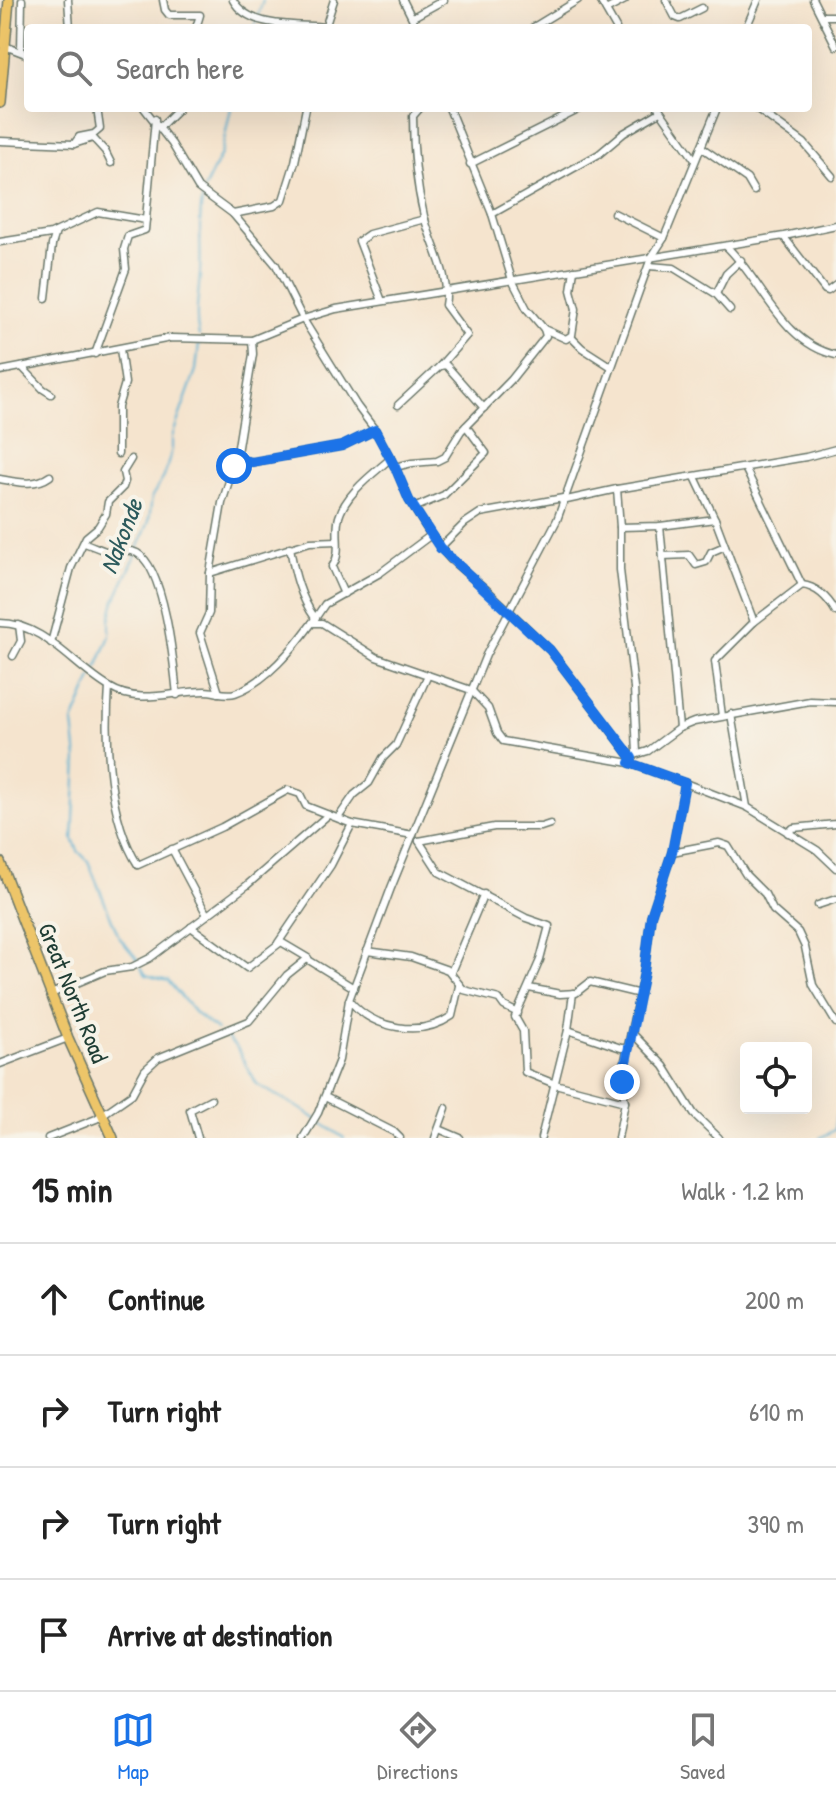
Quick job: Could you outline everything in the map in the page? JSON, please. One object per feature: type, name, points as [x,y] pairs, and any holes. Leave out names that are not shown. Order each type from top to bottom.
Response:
[{"type":"highway","points":[[0,103],[9,0]]},
{"type":"highway","name":"Great North Road","points":[[0,862],[68,1038],[113,1138]]},
{"type":"street","points":[[22,0],[24,40]]},
{"type":"street","points":[[68,0],[70,24]]},
{"type":"street","points":[[163,0],[169,15],[200,15],[197,24]]},
{"type":"street","points":[[233,0],[243,14],[258,20],[292,24]]},
{"type":"street","points":[[326,24],[334,0]]},
{"type":"street","points":[[403,0],[416,24]]},
{"type":"street","points":[[413,17],[444,0]]},
{"type":"street","points":[[539,24],[578,0]]},
{"type":"street","points":[[600,0],[614,24]]},
{"type":"street","points":[[606,10],[625,0]]},
{"type":"street","points":[[666,0],[677,18],[684,18],[702,8]]},
{"type":"street","points":[[748,24],[758,0]]},
{"type":"street","points":[[813,0],[836,46]]},
{"type":"street","points":[[823,16],[836,16]]},
{"type":"street","points":[[8,17],[22,17]]},
{"type":"street","points":[[5,46],[24,52]]},
{"type":"street","points":[[74,144],[79,137],[100,129],[98,112]]},
{"type":"street","points":[[148,112],[198,188],[233,214],[276,265],[303,319],[375,430],[414,508],[440,548],[550,650],[633,758]]},
{"type":"street","points":[[160,127],[175,112]]},
{"type":"street","points":[[233,214],[274,206],[283,200],[305,112]]},
{"type":"street","points":[[398,405],[440,366],[467,335],[446,307],[448,291],[425,219],[415,172],[415,112]]},
{"type":"street","points":[[395,467],[442,459],[466,426],[524,365],[546,336],[512,280],[492,214],[451,112]]},
{"type":"street","points":[[470,164],[574,112]]},
{"type":"street","points":[[492,214],[599,154],[656,112]]},
{"type":"street","points":[[660,112],[695,160]]},
{"type":"street","points":[[303,1138],[325,1097],[339,1060],[349,1000],[471,690],[486,655],[549,539],[650,262],[664,238],[715,112]]},
{"type":"street","points":[[761,112],[804,143],[832,176]]},
{"type":"street","points":[[95,354],[126,269],[124,249],[128,236],[144,232],[155,119]]},
{"type":"street","points":[[0,141],[74,144],[95,139],[111,163]]},
{"type":"street","points":[[701,147],[747,179],[754,191]]},
{"type":"street","points":[[0,242],[56,232],[98,212],[146,220]]},
{"type":"street","points":[[614,213],[664,238]]},
{"type":"street","points":[[382,301],[359,241],[369,234],[425,219]]},
{"type":"street","points":[[0,371],[171,338],[252,340],[336,309],[574,270],[650,262],[836,225]]},
{"type":"street","points":[[46,298],[56,232]]},
{"type":"street","points":[[784,236],[825,290],[836,285]]},
{"type":"street","points":[[726,246],[741,260],[760,291],[796,335],[836,355]]},
{"type":"street","points":[[716,294],[726,274],[741,260]]},
{"type":"street","points":[[650,262],[670,266],[716,294],[730,310]]},
{"type":"street","points":[[571,337],[576,315],[571,292],[574,270]]},
{"type":"street","points":[[544,329],[566,339],[571,337]]},
{"type":"street","points":[[571,337],[579,346],[610,366]]},
{"type":"street","points":[[219,693],[200,635],[209,613],[210,573],[222,503],[236,459],[253,354],[252,340]]},
{"type":"street","points":[[118,454],[118,407],[125,383],[120,349]]},
{"type":"street","points":[[440,366],[446,365],[484,408]]},
{"type":"street","points":[[22,367],[41,388],[51,394]]},
{"type":"street","points":[[414,508],[444,495],[487,452],[466,426]]},
{"type":"street","points":[[236,459],[252,462],[342,446],[375,430]]},
{"type":"street","points":[[440,548],[480,513],[695,477],[836,449]]},
{"type":"street","points":[[344,594],[332,569],[339,554],[337,541],[342,511],[360,487],[391,458]]},
{"type":"street","points":[[51,643],[71,568],[87,535],[97,529],[105,518],[108,502],[123,487],[123,472],[131,459]]},
{"type":"street","points":[[745,468],[802,585],[817,590],[828,599],[836,612]]},
{"type":"street","points":[[0,479],[41,482],[50,476]]},
{"type":"street","points":[[695,477],[715,519],[754,622]]},
{"type":"street","points":[[617,489],[620,570],[634,688],[633,758]]},
{"type":"street","points":[[620,527],[715,519]]},
{"type":"street","points":[[660,526],[679,728]]},
{"type":"street","points":[[0,623],[19,625],[34,631],[109,687],[126,695],[147,697],[204,691],[237,692],[250,685],[286,654],[325,604],[380,573],[431,535]]},
{"type":"street","points":[[210,573],[290,547],[337,541]]},
{"type":"street","points":[[84,543],[113,553],[125,549],[139,554],[156,575],[173,656],[177,695]]},
{"type":"street","points":[[663,556],[689,555],[696,565],[706,562],[710,552],[725,546]]},
{"type":"street","points":[[290,547],[294,570],[313,620],[331,627],[376,657],[471,690],[488,708],[503,741],[633,758],[685,783],[747,807],[817,850],[836,868]]},
{"type":"street","points":[[722,716],[715,661],[754,622],[802,585]]},
{"type":"street","points":[[13,656],[21,641],[19,625]]},
{"type":"street","points":[[338,818],[354,795],[369,783],[383,758],[396,745],[428,675]]},
{"type":"street","points":[[109,687],[109,762],[119,820],[139,865],[234,821],[286,791],[300,794],[306,806],[352,824],[414,838],[494,827],[541,827],[550,824]]},
{"type":"street","points":[[633,758],[679,728],[722,716],[810,701],[836,702]]},
{"type":"street","points":[[731,714],[747,807]]},
{"type":"street","points":[[618,1138],[625,1102],[621,1080],[640,994],[651,916],[672,852],[685,783]]},
{"type":"street","points":[[51,994],[112,969],[139,964],[246,886],[328,815]]},
{"type":"street","points":[[191,927],[247,968],[278,943],[331,865],[352,824]]},
{"type":"street","points":[[788,833],[793,828],[836,824]]},
{"type":"street","points":[[414,838],[439,872],[526,918],[549,926],[529,988],[515,1017],[523,1031],[525,1072],[555,1084],[625,1102]]},
{"type":"street","points":[[672,852],[719,843],[728,846],[746,875],[765,894],[772,909],[798,932],[805,947],[813,985],[836,1023]]},
{"type":"street","points":[[172,849],[207,915]]},
{"type":"street","points":[[451,972],[484,894]]},
{"type":"street","points":[[818,905],[836,899]]},
{"type":"street","points":[[278,943],[284,942],[354,988]]},
{"type":"street","points":[[367,951],[411,957],[451,972],[464,990],[500,999],[504,1006],[518,1013]]},
{"type":"street","points":[[48,1138],[96,1119],[134,1092],[145,1070],[158,1058],[249,1021],[287,975],[309,958]]},
{"type":"street","points":[[529,988],[560,994],[573,993],[581,991],[590,982],[640,994]]},
{"type":"street","points":[[349,1000],[370,1019],[412,1030],[424,1029],[452,1016],[459,986]]},
{"type":"street","points":[[541,1138],[568,1030],[573,993]]},
{"type":"street","points":[[568,1030],[629,1048]]},
{"type":"street","points":[[632,1033],[664,1066],[694,1114],[719,1138]]},
{"type":"street","points":[[0,1064],[68,1038]]},
{"type":"street","points":[[325,1097],[400,1138]]},
{"type":"street","points":[[198,1138],[189,1113],[211,1099]]},
{"type":"street","points":[[435,1138],[446,1108]]},
{"type":"street","points":[[439,1129],[460,1138]]},
{"type":"waterway","name":"Nakonde","points":[[255,24],[263,0]]},
{"type":"waterway","name":"Nakonde","points":[[204,189],[221,154],[230,112]]},
{"type":"waterway","name":"Nakonde","points":[[199,336],[197,312],[203,196]]},
{"type":"waterway","name":"Nakonde","points":[[138,549],[149,521],[152,496],[164,477],[172,437],[196,370],[199,343]]},
{"type":"waterway","name":"Nakonde","points":[[95,672],[110,636],[115,600],[136,555]]},
{"type":"waterway","name":"Nakonde","points":[[92,678],[73,722],[77,759],[73,839],[78,851],[88,861],[119,937],[138,960]]},
{"type":"waterway","name":"Nakonde","points":[[141,967],[146,975],[168,981],[196,1014],[217,1030]]},
{"type":"waterway","name":"Nakonde","points":[[222,1033],[237,1048],[256,1084],[344,1138]]},
{"type":"waterway","points":[[820,1138],[834,1130],[836,1116]]},
{"type":"route","points":[[234,466],[236,459],[252,462],[342,446],[375,430],[409,500],[440,548],[550,650],[632,758],[630,763],[685,783],[672,852],[651,916],[644,972],[622,1082]]}]
